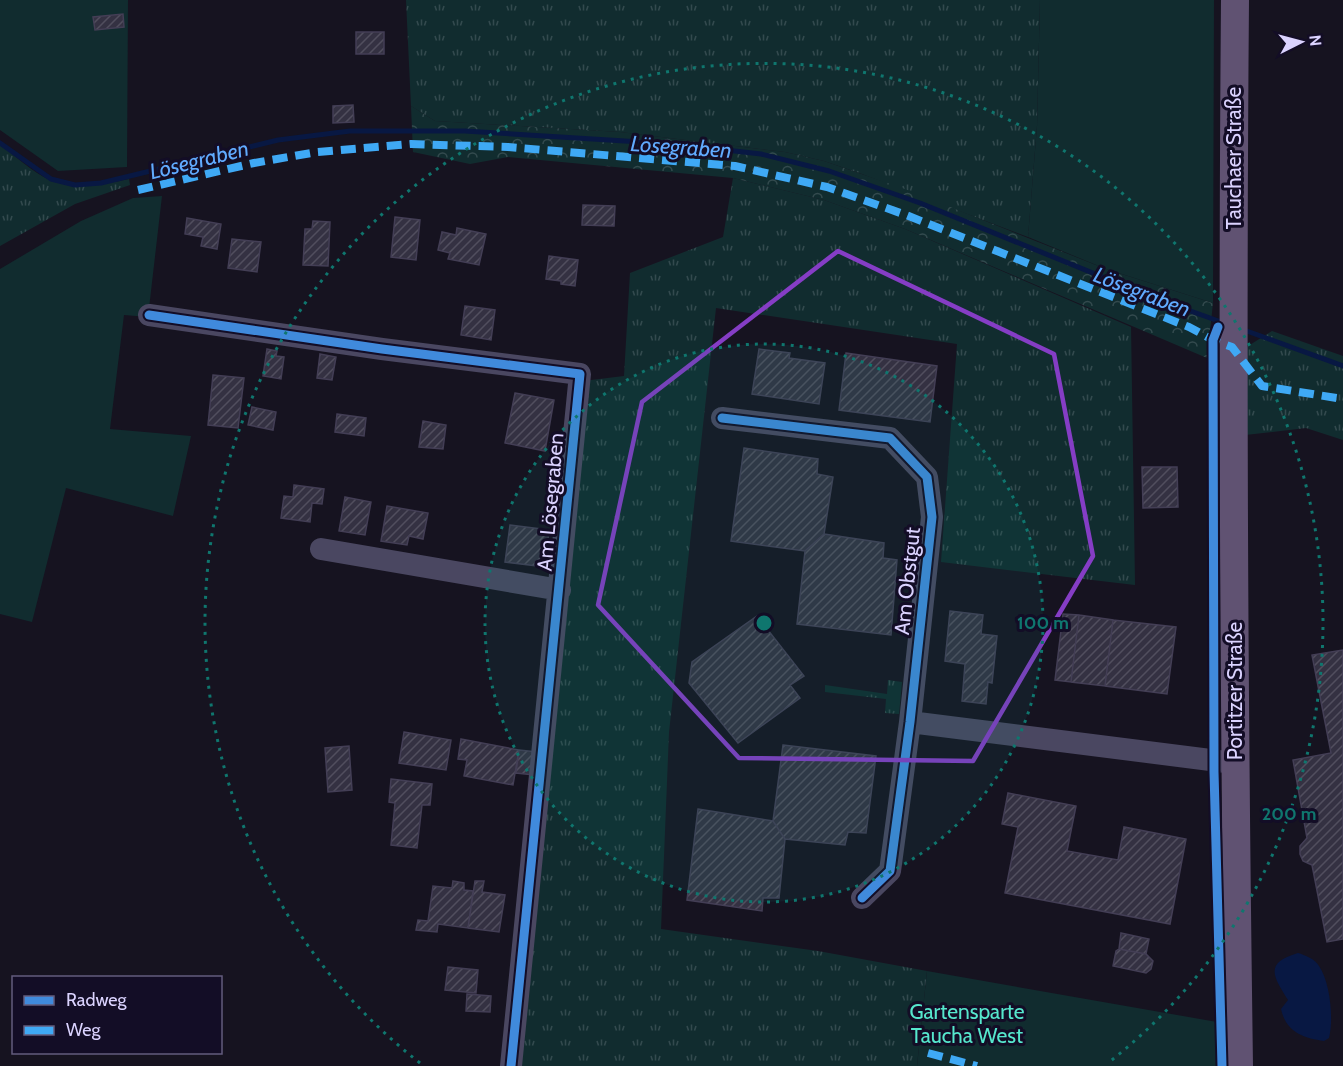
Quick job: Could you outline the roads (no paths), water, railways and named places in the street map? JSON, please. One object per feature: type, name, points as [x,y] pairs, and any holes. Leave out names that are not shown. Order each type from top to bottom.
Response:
[{"type":"main road","name":"Tauchaer Straße","points":[[1232,324],[1235,0]]},
{"type":"main road","name":"Portitzer Straße","points":[[1232,324],[1234,763],[1239,1066]]},
{"type":"street","name":"Am Lösegraben","points":[[149,315],[198,330],[382,349],[580,374],[511,1066]]},
{"type":"street","name":"Am Obstgut","points":[[722,418],[890,438],[927,477],[932,517],[910,722],[890,871],[862,898]]},
{"type":"street","name":"Am Lösegraben","points":[[321,549],[560,590]]},
{"type":"street","points":[[910,722],[1234,763]]},
{"type":"water","points":[[1298,953],[1317,964],[1326,981],[1331,1021],[1329,1038],[1324,1041],[1302,1036],[1291,1028],[1283,1017],[1281,1009],[1288,1000],[1278,984],[1276,966],[1280,961]]},
{"type":"waterway","name":"Lösegraben","points":[[0,143],[51,179],[75,185],[101,183],[278,140],[350,131],[465,131],[673,144],[761,154],[829,171],[920,203],[1157,299],[1224,323]]},
{"type":"waterway","name":"Lösegraben","points":[[1244,330],[1343,366]]},
{"type":"park label","name":"Gartensparte Taucha West","points":[[967,1023]]}]
